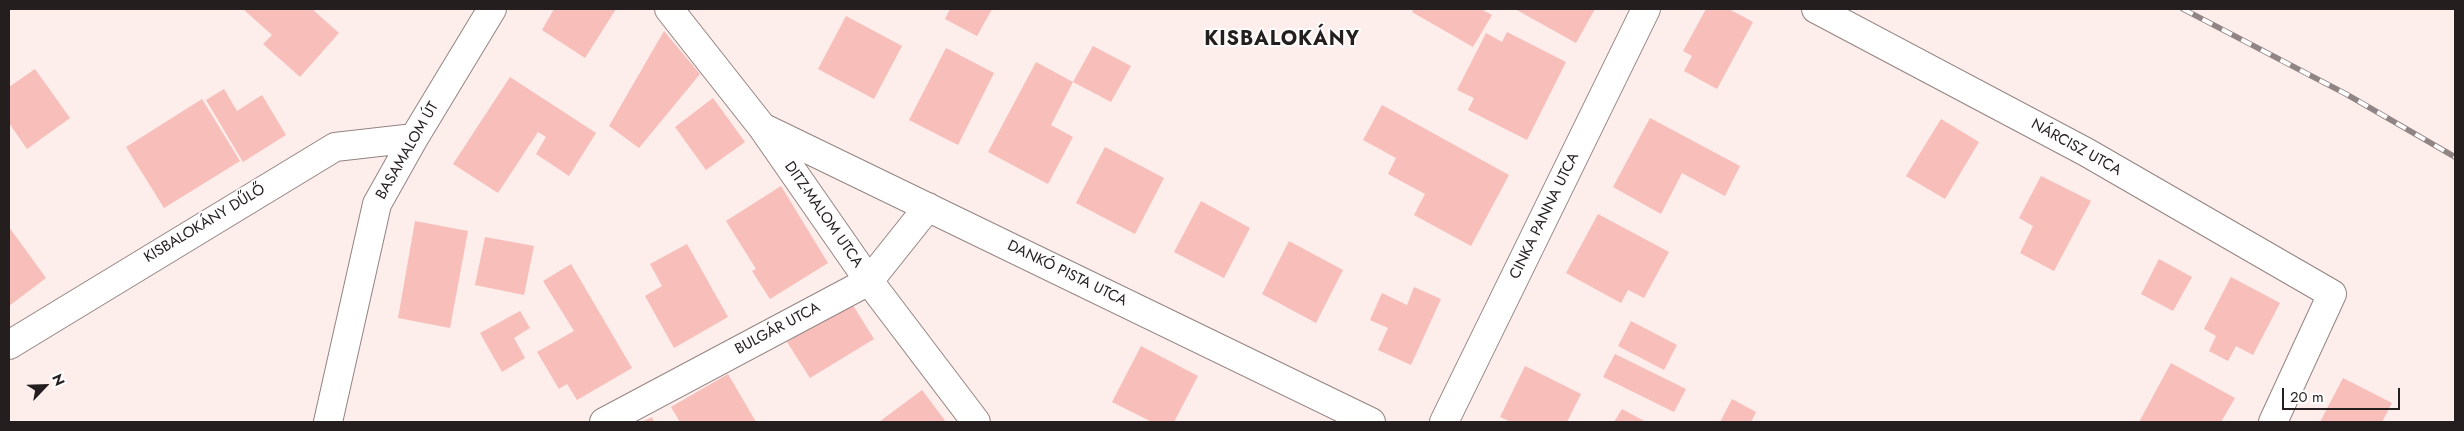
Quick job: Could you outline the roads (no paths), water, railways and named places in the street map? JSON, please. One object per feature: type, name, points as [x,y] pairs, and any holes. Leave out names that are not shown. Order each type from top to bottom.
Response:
[{"type":"street","name":"BASAMALOM ÚT","points":[[328,422],[377,204],[414,138],[492,9]]},
{"type":"street","name":"DITZ-MALOM UTCA","points":[[669,9],[762,127],[869,280],[976,422]]},
{"type":"street","name":"CINKA PANNA UTCA","points":[[1444,422],[1646,9]]},
{"type":"street","name":"NÁRCISZ UTCA","points":[[1816,9],[2086,152],[2332,294],[2273,422]]},
{"type":"street","name":"DANKÓ PISTA UTCA","points":[[762,127],[1371,422]]},
{"type":"street","name":"KISBALOKÁNY DŰLŐ","points":[[9,344],[334,147],[414,138]]},
{"type":"street","name":"BULGÁR UTCA","points":[[604,422],[869,280],[928,207]]},
{"type":"railway","points":[[2183,9],[2346,94],[2455,157]]},
{"type":"district","name":"KISBALOKÁNY","points":[[1282,40]]}]
